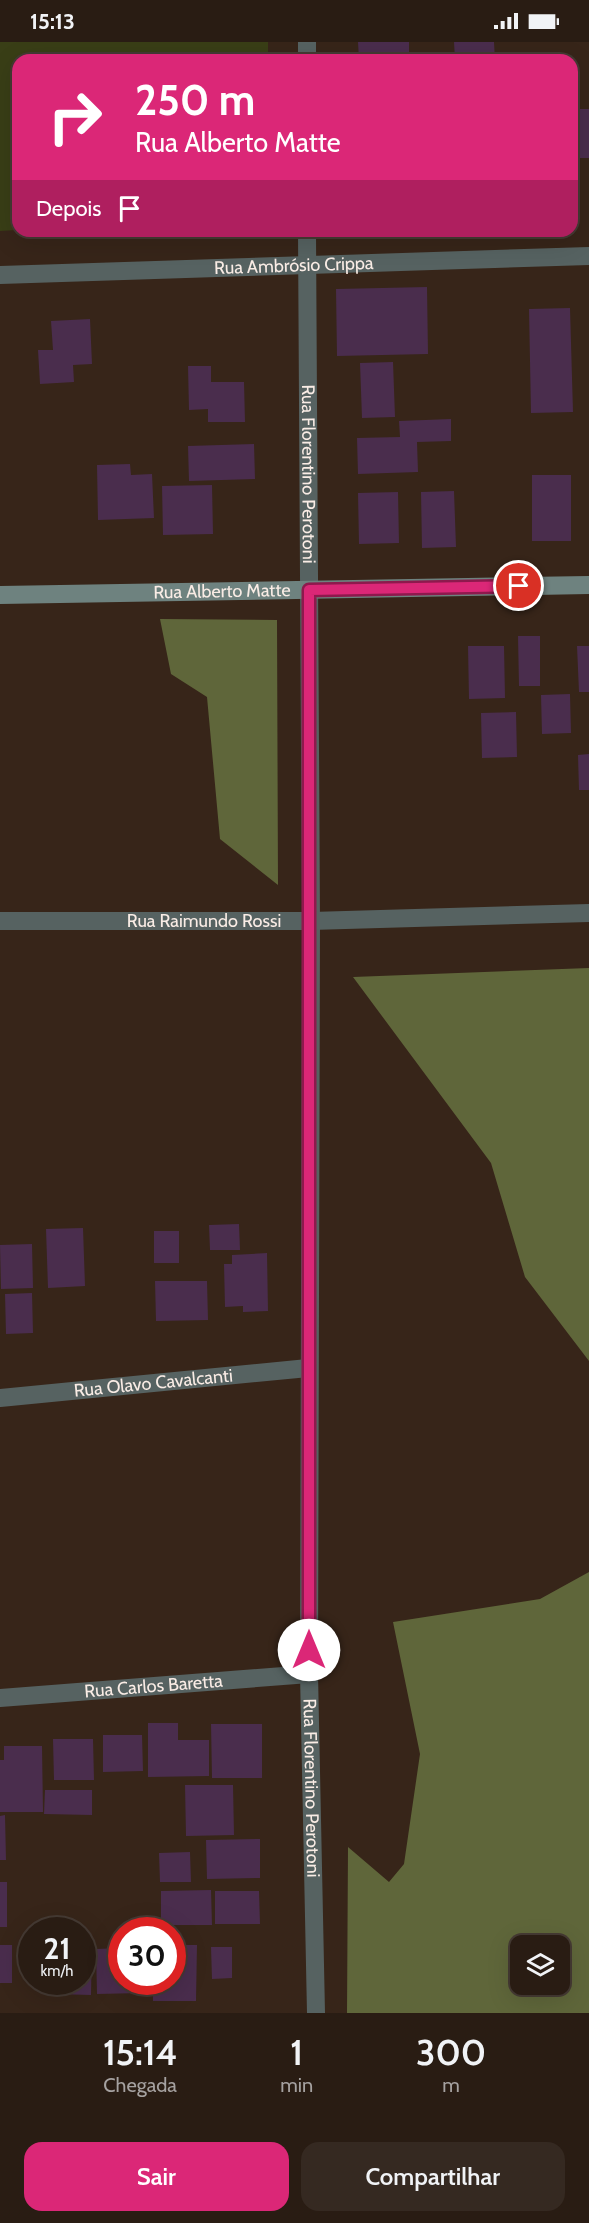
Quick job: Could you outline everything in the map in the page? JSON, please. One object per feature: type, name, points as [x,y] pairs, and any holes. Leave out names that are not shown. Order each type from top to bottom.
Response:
[{"type":"street","name":"Rua Florentino Perotoni","points":[[307,237],[311,921],[308,1368],[309,1674],[316,2013]]},
{"type":"street","name":"Rua Ambrósio Crippa","points":[[0,275],[589,256]]},
{"type":"street","name":"Rua Alberto Matte","points":[[0,595],[589,585]]},
{"type":"street","name":"Rua Raimundo Rossi","points":[[0,921],[311,921],[589,913]]},
{"type":"street","name":"Rua Olavo Cavalcanti","points":[[0,1398],[308,1368]]},
{"type":"street","name":"Rua Carlos Baretta","points":[[0,1698],[309,1674]]},
{"type":"green space","points":[[0,42],[268,42],[268,54],[12,54],[12,230],[0,231]]},
{"type":"green space","points":[[160,619],[277,620],[278,885],[220,839],[207,697],[171,674]]},
{"type":"green space","points":[[589,968],[589,1361],[525,1277],[491,1163],[353,977]]},
{"type":"green space","points":[[589,1572],[589,2013],[347,2013],[348,1847],[389,1882],[404,1864],[420,1754],[393,1622],[540,1599]]},
{"type":"building","points":[[358,42],[409,42],[409,54],[359,54]]},
{"type":"building","points":[[454,42],[494,42],[495,54],[455,54]]},
{"type":"building","points":[[578,109],[589,109],[589,158],[578,158]]},
{"type":"building","points":[[427,287],[428,354],[337,356],[336,289]]},
{"type":"building","points":[[570,308],[573,412],[531,413],[529,309]]},
{"type":"building","points":[[90,319],[92,364],[73,365],[74,382],[40,384],[38,350],[53,350],[51,321]]},
{"type":"building","points":[[393,362],[395,417],[362,418],[360,363]]},
{"type":"building","points":[[188,366],[211,366],[211,382],[244,382],[245,422],[208,422],[208,409],[189,410]]},
{"type":"building","points":[[451,419],[451,441],[417,442],[418,472],[358,474],[357,438],[400,437],[399,421]]},
{"type":"building","points":[[254,444],[255,479],[189,481],[188,446]]},
{"type":"building","points":[[130,464],[131,475],[152,474],[154,518],[98,520],[97,465]]},
{"type":"building","points":[[532,475],[571,475],[571,541],[532,541]]},
{"type":"building","points":[[212,485],[213,534],[163,535],[162,486]]},
{"type":"building","points":[[454,491],[456,547],[422,548],[421,492]]},
{"type":"building","points":[[398,492],[399,543],[359,544],[358,493]]},
{"type":"building","points":[[518,636],[540,636],[540,686],[519,686]]},
{"type":"building","points":[[468,646],[504,646],[505,698],[469,699]]},
{"type":"building","points":[[577,646],[589,646],[589,692],[579,692]]},
{"type":"building","points":[[570,694],[571,733],[542,734],[541,695]]},
{"type":"building","points":[[516,712],[517,757],[482,758],[481,713]]},
{"type":"building","points":[[589,754],[589,790],[579,790],[578,755]]},
{"type":"building","points":[[239,1224],[240,1250],[210,1250],[209,1225]]},
{"type":"building","points":[[83,1228],[85,1286],[48,1288],[46,1229]]},
{"type":"building","points":[[154,1231],[179,1231],[179,1263],[154,1263]]},
{"type":"building","points":[[32,1244],[33,1288],[1,1289],[0,1245]]},
{"type":"building","points":[[267,1253],[268,1311],[243,1312],[243,1306],[225,1307],[224,1264],[232,1264],[232,1255]]},
{"type":"building","points":[[155,1281],[207,1281],[208,1320],[156,1321]]},
{"type":"building","points":[[32,1293],[33,1333],[6,1334],[5,1294]]},
{"type":"building","points":[[148,1723],[178,1723],[178,1740],[209,1740],[209,1776],[148,1777]]},
{"type":"building","points":[[211,1724],[262,1724],[262,1778],[212,1778]]},
{"type":"building","points":[[103,1735],[142,1735],[143,1771],[103,1772]]},
{"type":"building","points":[[53,1739],[93,1739],[94,1780],[54,1780]]},
{"type":"building","points":[[4,1746],[42,1746],[43,1812],[0,1812],[0,1760],[4,1760]]},
{"type":"building","points":[[185,1785],[233,1785],[234,1835],[186,1836]]},
{"type":"building","points":[[45,1790],[92,1790],[92,1815],[44,1814]]},
{"type":"building","points":[[5,1815],[6,1860],[0,1860],[0,1816]]},
{"type":"building","points":[[260,1839],[260,1878],[207,1879],[206,1840]]},
{"type":"building","points":[[190,1852],[191,1882],[160,1882],[159,1853]]},
{"type":"building","points":[[0,1882],[7,1882],[7,1927],[0,1927]]},
{"type":"building","points":[[211,1890],[212,1925],[186,1925],[186,1917],[161,1917],[161,1891]]},
{"type":"building","points":[[215,1891],[259,1891],[260,1924],[215,1924]]},
{"type":"building","points":[[0,1945],[12,1945],[12,1983],[0,1983]]},
{"type":"building","points":[[186,1945],[197,1945],[196,2001],[153,2001],[153,1995],[186,1995]]},
{"type":"building","points":[[211,1947],[232,1947],[232,1978],[212,1979]]},
{"type":"building","points":[[96,1949],[108,1949],[108,1994],[97,1994]]},
{"type":"route","points":[[309,1650],[311,921],[309,590],[519,586]]}]
